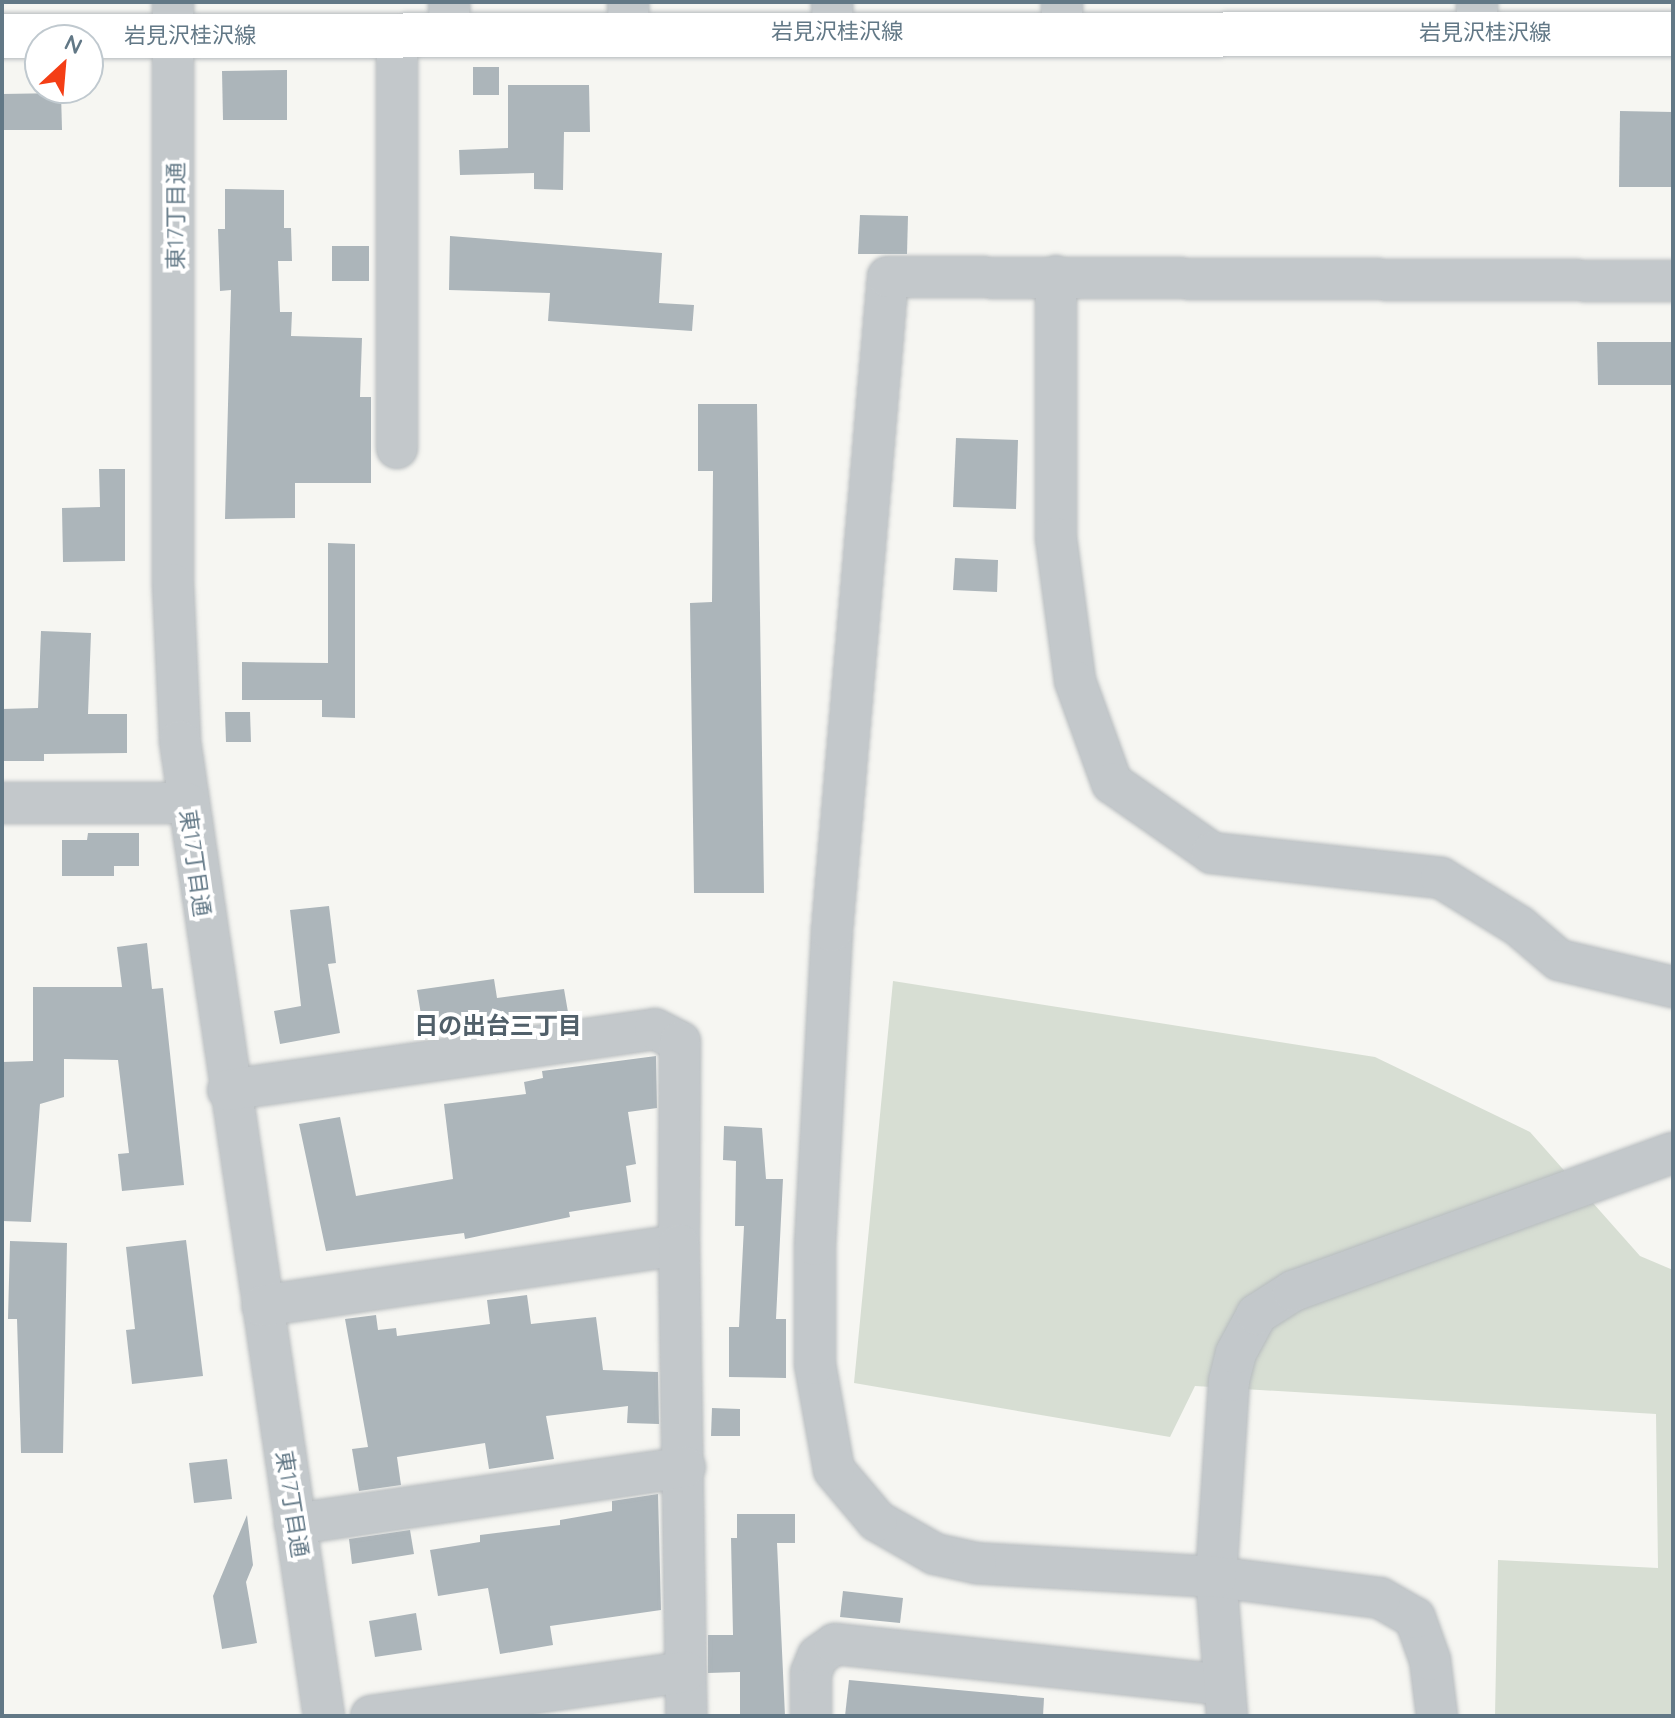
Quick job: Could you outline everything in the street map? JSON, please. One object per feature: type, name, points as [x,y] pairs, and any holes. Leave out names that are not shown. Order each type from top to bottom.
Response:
[{"type":"main road","name":"岩見沢桂沢線","points":[[2,36],[174,19],[397,36],[450,19],[833,17],[1477,17],[1673,34]]},
{"type":"street","name":"東17丁目通","points":[[174,19],[173,584],[187,803],[324,1716]]},
{"type":"street","points":[[397,36],[397,448]]},
{"type":"street","points":[[1056,276],[1056,538],[1075,681],[1112,783],[1212,853],[1441,878],[1519,926],[1559,960],[1673,987]]},
{"type":"street","points":[[1437,1716],[1424,1640],[1415,1618],[1380,1598],[1216,1577],[976,1563],[916,1544],[877,1521],[834,1470],[815,1364],[815,1245],[832,931],[888,277],[1673,281]]},
{"type":"street","points":[[2,803],[187,803]]},
{"type":"street","points":[[228,1090],[655,1029],[680,1042],[679,1245],[685,1467],[686,1716]]},
{"type":"street","points":[[811,1716],[811,1673],[818,1656],[835,1644],[1226,1701],[1216,1577],[1229,1381],[1236,1353],[1257,1314],[1293,1291],[1673,1153]]},
{"type":"street","points":[[262,1306],[679,1245]]},
{"type":"street","points":[[295,1524],[685,1467]]},
{"type":"street","points":[[371,1716],[686,1672]]},
{"type":"shaded area","points":[[893,981],[1375,1057],[1530,1132],[1640,1256],[1673,1270],[1673,1716],[1495,1716],[1498,1560],[1658,1568],[1656,1414],[1195,1386],[1170,1437],[854,1383]]},
{"type":"building","points":[[473,67],[499,67],[499,95],[473,95]]},
{"type":"building","points":[[287,70],[287,120],[223,120],[222,71]]},
{"type":"building","points":[[508,85],[589,85],[590,132],[564,132],[563,190],[534,189],[534,173],[460,175],[459,150],[508,148]]},
{"type":"building","points":[[2,94],[24,94],[24,104],[61,104],[62,130],[2,130]]},
{"type":"building","points":[[1620,111],[1673,112],[1673,187],[1619,187]]},
{"type":"building","points":[[225,189],[284,190],[284,228],[291,228],[292,261],[278,261],[280,312],[292,312],[291,336],[362,338],[360,397],[371,397],[371,483],[295,483],[295,518],[225,519],[231,290],[220,291],[218,229],[225,229]]},
{"type":"building","points":[[860,215],[908,216],[907,254],[858,254]]},
{"type":"building","points":[[450,236],[662,253],[659,303],[694,305],[692,331],[548,321],[550,293],[449,290]]},
{"type":"building","points":[[332,246],[369,246],[369,281],[332,281]]},
{"type":"building","points":[[1597,342],[1673,342],[1673,385],[1598,385]]},
{"type":"building","points":[[698,404],[757,404],[764,893],[694,893],[690,603],[712,602],[713,471],[698,471]]},
{"type":"building","points":[[956,438],[1018,440],[1016,509],[953,507]]},
{"type":"building","points":[[99,469],[125,469],[125,561],[63,562],[62,508],[100,507]]},
{"type":"building","points":[[328,543],[355,544],[355,718],[322,717],[322,700],[242,700],[242,662],[328,663]]},
{"type":"building","points":[[955,558],[998,560],[997,592],[953,590]]},
{"type":"building","points":[[41,631],[91,633],[88,714],[127,714],[127,753],[44,754],[44,761],[2,761],[2,709],[38,708]]},
{"type":"building","points":[[225,712],[250,712],[251,742],[226,742]]},
{"type":"building","points":[[88,833],[139,833],[139,866],[114,866],[114,876],[62,876],[62,840],[87,840]]},
{"type":"building","points":[[329,906],[336,963],[328,964],[340,1033],[280,1044],[274,1011],[301,1006],[290,910]]},
{"type":"building","points":[[147,943],[152,989],[163,988],[184,1185],[122,1191],[118,1154],[129,1153],[118,1060],[64,1059],[64,1097],[40,1104],[31,1222],[2,1221],[2,1062],[33,1061],[33,987],[122,987],[117,947]]},
{"type":"building","points":[[494,979],[497,998],[564,989],[569,1018],[424,1033],[417,990]]},
{"type":"building","points":[[656,1056],[657,1108],[628,1112],[636,1164],[626,1166],[631,1202],[569,1212],[570,1217],[465,1239],[464,1233],[326,1251],[299,1124],[340,1117],[356,1196],[453,1179],[444,1104],[526,1094],[524,1082],[543,1078],[542,1071]]},
{"type":"building","points":[[724,1126],[762,1128],[766,1179],[783,1179],[776,1319],[786,1319],[786,1378],[729,1377],[729,1327],[739,1327],[744,1226],[735,1226],[736,1161],[723,1160]]},
{"type":"building","points":[[186,1240],[203,1376],[132,1384],[126,1330],[135,1329],[126,1247]]},
{"type":"building","points":[[10,1241],[67,1243],[63,1453],[21,1453],[17,1319],[8,1319]]},
{"type":"building","points":[[527,1295],[531,1324],[596,1317],[603,1370],[658,1372],[659,1424],[627,1423],[628,1406],[546,1416],[554,1459],[489,1469],[485,1443],[397,1457],[401,1485],[359,1491],[352,1449],[368,1447],[345,1319],[376,1315],[378,1330],[396,1328],[397,1336],[490,1324],[487,1300]]},
{"type":"building","points":[[712,1408],[740,1409],[740,1436],[711,1436]]},
{"type":"building","points":[[227,1459],[232,1499],[194,1503],[189,1463]]},
{"type":"building","points":[[658,1494],[661,1610],[550,1626],[553,1645],[500,1654],[488,1588],[438,1596],[430,1550],[480,1542],[480,1535],[560,1525],[560,1520],[612,1511],[612,1501]]},
{"type":"building","points":[[737,1514],[795,1514],[795,1543],[777,1543],[785,1716],[740,1716],[740,1672],[708,1673],[708,1635],[733,1635],[731,1538],[737,1538]]},
{"type":"building","points":[[247,1515],[253,1565],[246,1582],[257,1643],[222,1649],[213,1596]]},
{"type":"building","points":[[410,1530],[414,1554],[352,1564],[349,1539]]},
{"type":"building","points":[[843,1591],[903,1598],[900,1623],[840,1617]]},
{"type":"building","points":[[416,1613],[422,1650],[375,1657],[369,1621]]},
{"type":"building","points":[[849,1680],[1044,1698],[1043,1716],[845,1716]]},
{"type":"district","name":"日の出台三丁目","points":[[498,1026]]}]
